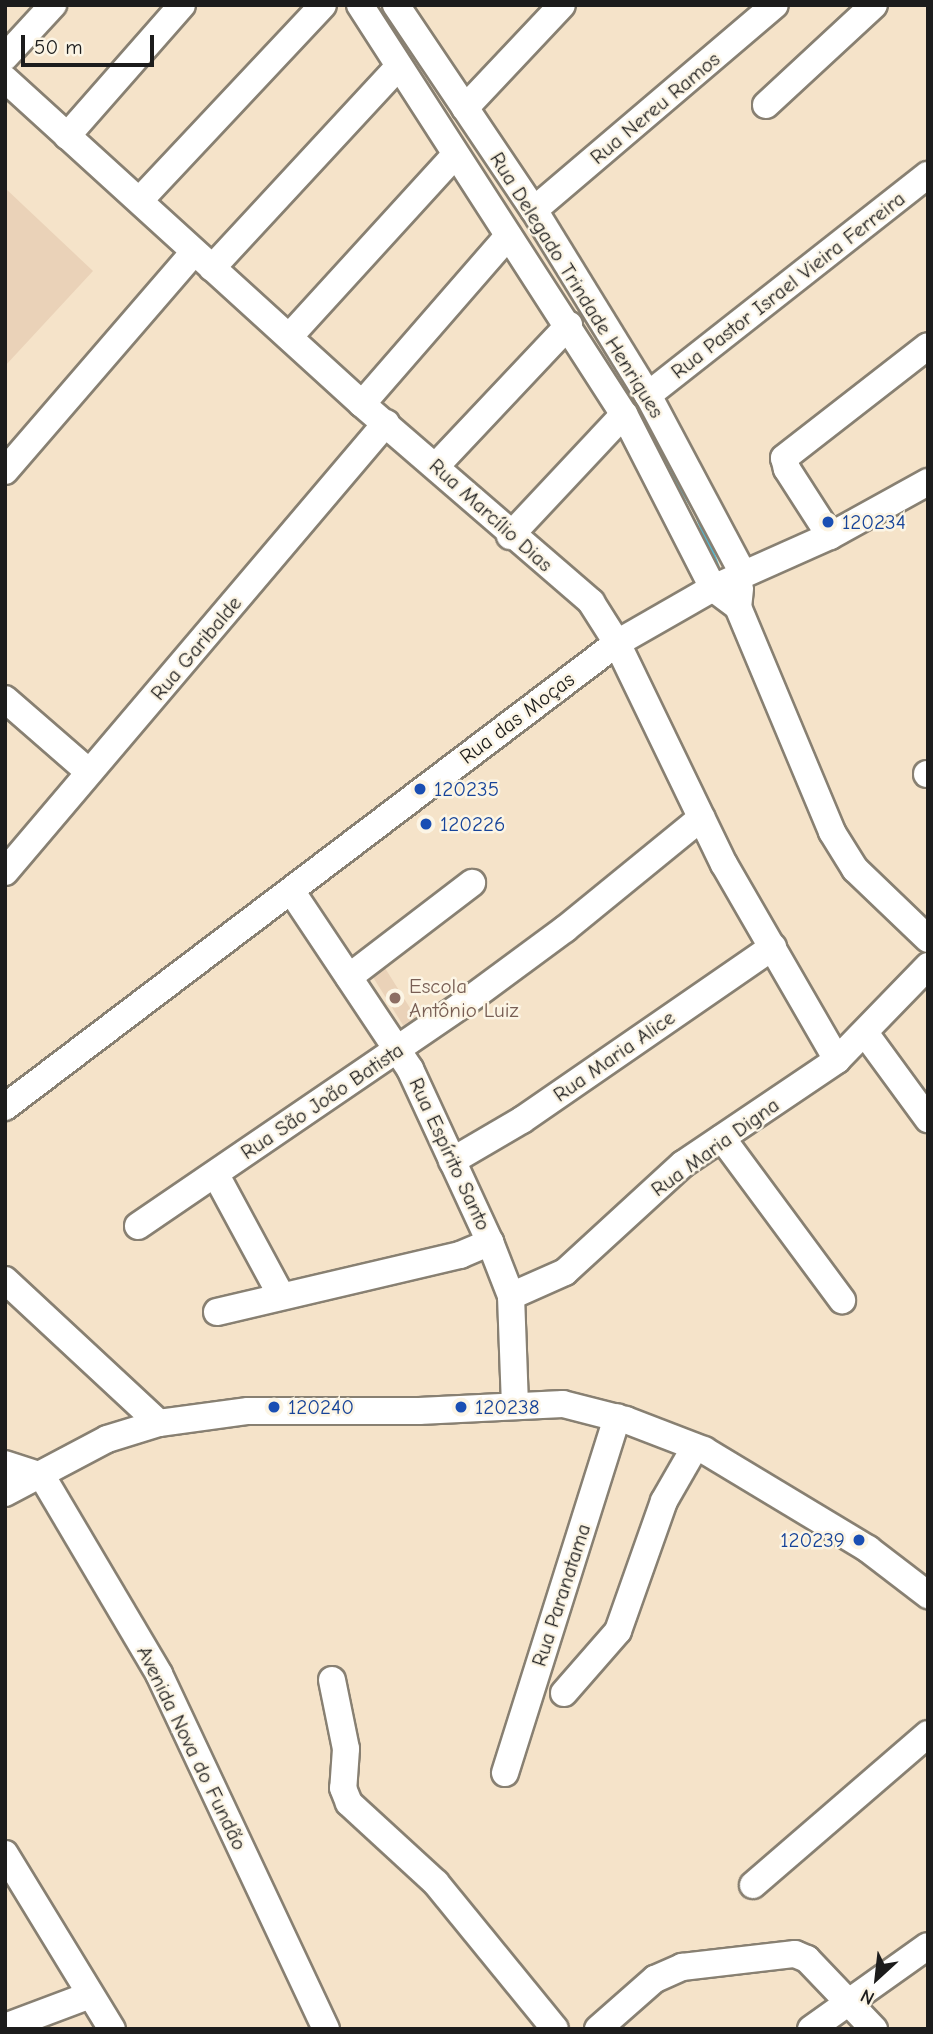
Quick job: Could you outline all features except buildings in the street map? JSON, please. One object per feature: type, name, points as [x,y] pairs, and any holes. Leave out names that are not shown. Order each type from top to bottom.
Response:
[{"type":"street","points":[[5,57],[53,5]]},
{"type":"street","points":[[67,136],[182,5]]},
{"type":"street","points":[[140,200],[323,5]]},
{"type":"street","name":"Rua Delegado Trindade Henriques","points":[[360,5],[624,414],[713,588]]},
{"type":"street","name":"Rua Delegado Trindade Henriques","points":[[396,5],[534,210],[648,395],[743,574]]},
{"type":"street","points":[[465,108],[562,5]]},
{"type":"street","name":"Rua Nereu Ramos","points":[[534,210],[775,5]]},
{"type":"street","points":[[766,105],[874,5]]},
{"type":"street","points":[[5,471],[203,260],[399,66]]},
{"type":"street","name":"Rua Marcílio Dias","points":[[5,79],[362,404],[436,466],[510,536],[591,602],[617,643],[701,818],[837,1060]]},
{"type":"street","points":[[289,337],[456,155]]},
{"type":"street","name":"Rua Pastor Israel Vieira Ferreira","points":[[648,395],[928,175]]},
{"type":"street","points":[[362,404],[508,236]]},
{"type":"street","points":[[436,466],[569,325]]},
{"type":"street","points":[[830,536],[787,469],[785,458],[928,346]]},
{"type":"street","name":"Rua Delegado Trindade Henriques","points":[[510,536],[624,414]]},
{"type":"street","name":"Rua Garibalde","points":[[10,857],[89,772],[386,423]]},
{"type":"street","name":"Rua das Moças","points":[[5,1107],[617,643],[713,588],[830,536],[928,482]]},
{"type":"street","points":[[737,607],[743,574]]},
{"type":"street","points":[[713,588],[737,607],[832,832],[855,869],[928,939]]},
{"type":"street","points":[[5,699],[89,772]]},
{"type":"street","name":"Rua São João Batista","points":[[138,1226],[398,1049],[565,929],[701,818]]},
{"type":"street","points":[[349,977],[472,883]]},
{"type":"street","name":"Rua Espírito Santo","points":[[292,892],[398,1049],[490,1242],[511,1296],[515,1405]]},
{"type":"street","name":"Rua Maria Alice","points":[[452,1161],[522,1120],[773,947]]},
{"type":"street","name":"Rua Maria Digna","points":[[511,1296],[565,1272],[683,1164],[837,1060],[928,966]]},
{"type":"street","points":[[864,1033],[928,1119]]},
{"type":"street","points":[[722,1138],[842,1300]]},
{"type":"street","points":[[216,1175],[281,1295]]},
{"type":"street","points":[[217,1312],[460,1255],[490,1242]]},
{"type":"street","points":[[5,1280],[159,1423]]},
{"type":"street","points":[[5,1493],[42,1476],[107,1439],[159,1423],[248,1411],[419,1411],[563,1404],[617,1418],[695,1447],[868,1549],[928,1595]]},
{"type":"street","name":"Rua Paranatama","points":[[505,1773],[617,1418]]},
{"type":"street","points":[[564,1693],[618,1631],[664,1501],[695,1447]]},
{"type":"street","points":[[5,1464],[42,1476]]},
{"type":"street","name":"Avenida Nova do Fundão","points":[[42,1476],[159,1674],[326,2029]]},
{"type":"street","points":[[332,1680],[346,1749],[343,1788],[349,1803],[436,1883],[555,2029]]},
{"type":"street","points":[[753,1885],[928,1734]]},
{"type":"street","points":[[5,1854],[112,2029]]},
{"type":"street","points":[[811,2029],[928,1946]]},
{"type":"street","points":[[598,2029],[656,1979],[682,1967],[795,1954],[807,1959],[874,2029]]},
{"type":"street","points":[[5,2027],[90,1994]]},
{"type":"shaded area","points":[[5,188],[93,271],[5,366]]},
{"type":"shaded area","name":"Escola Antônio Luiz","points":[[385,968],[418,1021],[405,1029],[372,976]]},
{"type":"waterway","points":[[648,433],[694,509]]},
{"type":"waterway","points":[[698,517],[718,570]]},
{"type":"place","name":"120234","points":[[828,522]]},
{"type":"place","name":"120235","points":[[420,789]]},
{"type":"place","name":"120226","points":[[426,824]]},
{"type":"place","name":"Escola Antônio Luiz","points":[[395,998]]},
{"type":"place","name":"120240","points":[[274,1407]]},
{"type":"place","name":"120238","points":[[461,1407]]},
{"type":"place","name":"120239","points":[[859,1540]]}]
